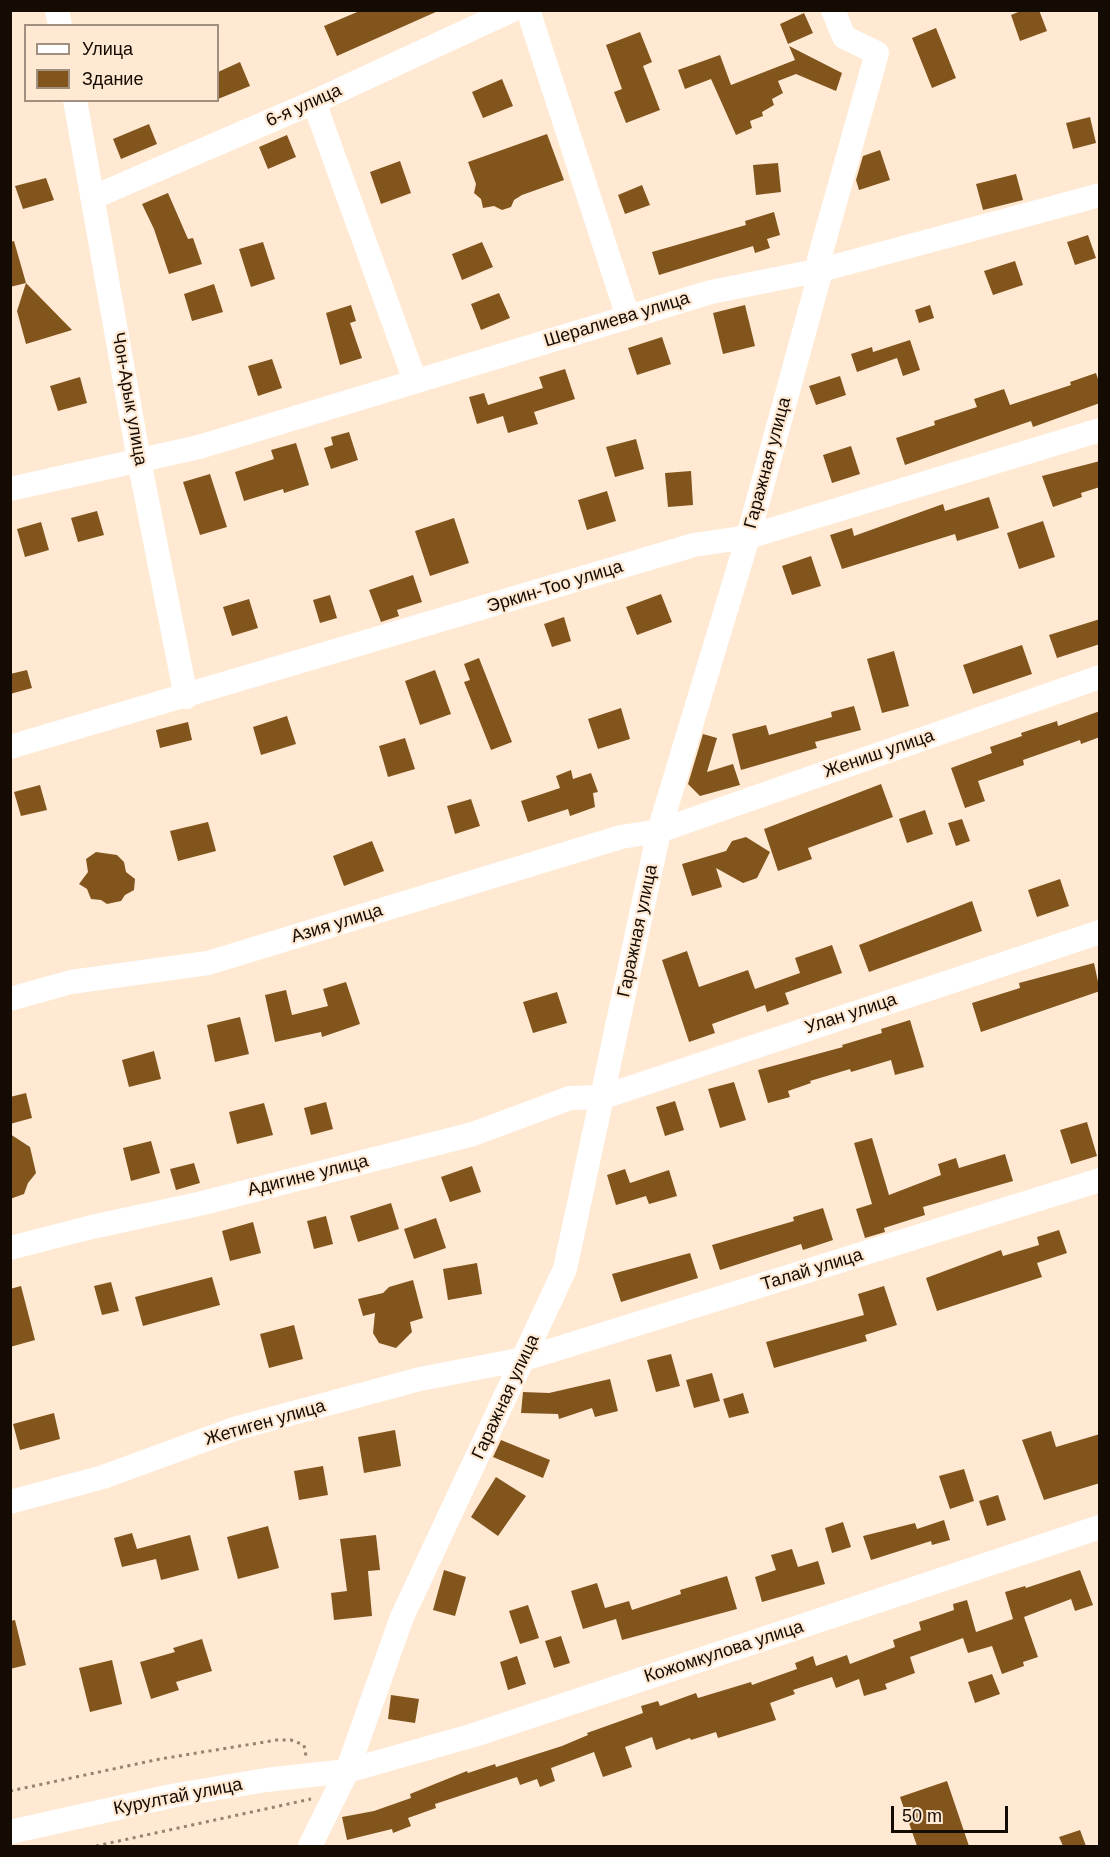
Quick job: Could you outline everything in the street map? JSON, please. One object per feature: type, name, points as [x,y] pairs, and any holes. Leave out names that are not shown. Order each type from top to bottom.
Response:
[{"type":"street","name":"6-я улица","points":[[94,197],[314,102],[512,10]]},
{"type":"street","points":[[528,10],[628,317]]},
{"type":"street","name":"Гаражная улица","points":[[310,1846],[347,1772],[402,1617],[525,1359],[565,1269],[659,831],[748,537],[821,270],[819,259],[877,53],[844,37],[833,10]]},
{"type":"street","name":"Чон-Арык улица","points":[[75,102],[139,460],[186,697]]},
{"type":"street","points":[[314,102],[415,381]]},
{"type":"street","name":"Шералиева улица","points":[[10,489],[239,436],[711,292],[821,270],[1100,195]]},
{"type":"street","name":"Эркин-Тоо улица","points":[[10,747],[186,697],[694,545],[748,537],[1100,430]]},
{"type":"street","name":"Жениш улица","points":[[659,831],[1100,677]]},
{"type":"street","name":"Азия улица","points":[[10,999],[71,982],[208,963],[621,837],[659,831]]},
{"type":"street","name":"Улан улица","points":[[603,1096],[1100,932]]},
{"type":"street","name":"Адигине улица","points":[[10,1248],[92,1227],[203,1203],[473,1134],[570,1098],[603,1096]]},
{"type":"street","name":"Талай улица","points":[[525,1359],[1100,1180]]},
{"type":"street","name":"Жетиген улица","points":[[10,1502],[103,1477],[237,1428],[420,1379],[525,1359]]},
{"type":"street","name":"Кожомкулова улица","points":[[347,1772],[474,1736],[1100,1527]]},
{"type":"street","name":"Курултай улица","points":[[10,1832],[192,1792],[266,1780],[347,1772]]},
{"type":"path","points":[[10,1791],[160,1759],[277,1740],[291,1740],[304,1745],[306,1759]]},
{"type":"path","points":[[96,1846],[320,1797]]},
{"type":"building","points":[[362,10],[438,11],[337,56],[324,26]]},
{"type":"building","points":[[1023,10],[1039,10],[1047,31],[1020,41],[1011,15]]},
{"type":"building","points":[[804,13],[813,33],[788,44],[780,24]]},
{"type":"building","points":[[936,28],[956,78],[932,88],[912,38]]},
{"type":"building","points":[[640,32],[652,62],[643,66],[660,110],[626,123],[614,92],[622,89],[606,45]]},
{"type":"building","points":[[789,46],[842,73],[836,91],[796,74],[778,81],[783,93],[772,99],[774,105],[762,112],[763,116],[750,121],[752,128],[736,135],[711,79],[685,89],[678,70],[720,55],[731,85],[795,60]]},
{"type":"building","points":[[240,62],[250,86],[219,99],[219,72]]},
{"type":"building","points":[[502,79],[513,106],[483,118],[472,92]]},
{"type":"building","points":[[1090,117],[1096,143],[1073,149],[1066,123]]},
{"type":"building","points":[[149,124],[157,144],[121,159],[113,139]]},
{"type":"building","points":[[547,134],[564,180],[522,195],[514,200],[511,207],[502,210],[494,206],[483,208],[481,199],[474,193],[476,184],[468,162]]},
{"type":"building","points":[[287,135],[296,157],[268,169],[259,147]]},
{"type":"building","points":[[880,150],[890,180],[859,190],[856,180],[863,156]]},
{"type":"building","points":[[400,161],[411,193],[381,204],[370,172]]},
{"type":"building","points":[[778,163],[781,192],[756,195],[753,165]]},
{"type":"building","points":[[1016,174],[1023,200],[983,210],[976,184]]},
{"type":"building","points":[[46,178],[54,200],[23,209],[15,186]]},
{"type":"building","points":[[642,185],[650,205],[625,214],[618,195]]},
{"type":"building","points":[[168,193],[188,239],[193,238],[202,264],[169,274],[154,229],[142,204]]},
{"type":"building","points":[[774,212],[780,235],[767,239],[770,248],[755,253],[753,246],[659,275],[652,252],[746,225],[745,221]]},
{"type":"building","points":[[1088,235],[1096,258],[1075,265],[1067,242]]},
{"type":"building","points":[[14,241],[26,283],[10,287],[10,242]]},
{"type":"building","points":[[263,242],[275,279],[251,287],[239,249]]},
{"type":"building","points":[[482,242],[493,267],[462,280],[452,254]]},
{"type":"building","points":[[1015,261],[1023,285],[993,295],[984,271]]},
{"type":"building","points":[[26,283],[72,330],[26,344],[17,311]]},
{"type":"building","points":[[214,284],[223,312],[192,321],[184,294]]},
{"type":"building","points":[[499,293],[510,318],[481,330],[471,304]]},
{"type":"building","points":[[351,305],[356,321],[350,323],[362,358],[340,365],[326,313]]},
{"type":"building","points":[[745,305],[755,346],[723,354],[713,313]]},
{"type":"building","points":[[930,305],[934,318],[919,323],[915,310]]},
{"type":"building","points":[[662,337],[671,364],[637,375],[628,348]]},
{"type":"building","points":[[910,340],[920,370],[903,376],[897,358],[857,372],[851,354],[872,347],[873,352]]},
{"type":"building","points":[[272,359],[282,388],[258,396],[248,366]]},
{"type":"building","points":[[565,369],[575,399],[534,412],[538,424],[508,433],[503,416],[477,424],[469,397],[484,393],[488,405],[543,388],[539,377]]},
{"type":"building","points":[[1096,373],[1100,385],[1100,403],[1033,427],[1031,421],[905,465],[896,438],[935,425],[934,421],[977,407],[974,399],[1004,389],[1010,405],[1071,385],[1070,382]]},
{"type":"building","points":[[840,376],[846,395],[816,405],[809,386]]},
{"type":"building","points":[[80,377],[87,403],[58,411],[50,386]]},
{"type":"building","points":[[349,432],[358,460],[331,469],[324,448],[333,445],[331,437]]},
{"type":"building","points":[[636,439],[644,469],[615,477],[606,447]]},
{"type":"building","points":[[296,443],[309,485],[284,493],[283,489],[244,501],[235,472],[274,459],[271,450]]},
{"type":"building","points":[[851,446],[860,474],[832,483],[823,455]]},
{"type":"building","points":[[1100,461],[1100,487],[1081,493],[1082,497],[1053,507],[1042,476]]},
{"type":"building","points":[[691,471],[693,505],[668,507],[665,473]]},
{"type":"building","points":[[210,474],[227,527],[200,535],[183,482]]},
{"type":"building","points":[[607,491],[616,521],[587,530],[578,500]]},
{"type":"building","points":[[989,497],[999,528],[957,541],[955,534],[842,569],[830,535],[852,528],[854,536],[943,504],[945,511]]},
{"type":"building","points":[[97,511],[104,535],[78,542],[71,518]]},
{"type":"building","points":[[454,518],[469,563],[430,576],[415,531]]},
{"type":"building","points":[[1043,521],[1055,557],[1019,569],[1007,533]]},
{"type":"building","points":[[41,522],[49,550],[25,557],[17,529]]},
{"type":"building","points":[[811,556],[821,586],[792,595],[782,566]]},
{"type":"building","points":[[413,575],[422,602],[397,610],[399,616],[381,622],[369,590]]},
{"type":"building","points":[[661,594],[672,622],[637,635],[626,607]]},
{"type":"building","points":[[330,595],[337,618],[320,623],[313,600]]},
{"type":"building","points":[[249,599],[258,628],[232,636],[223,607]]},
{"type":"building","points":[[564,617],[571,641],[552,647],[544,624]]},
{"type":"building","points":[[1100,619],[1100,644],[1057,658],[1049,635]]},
{"type":"building","points":[[1022,645],[1032,674],[973,694],[963,665]]},
{"type":"building","points":[[894,651],[909,706],[882,713],[867,659]]},
{"type":"building","points":[[479,658],[512,742],[491,750],[464,682],[470,680],[464,664]]},
{"type":"building","points":[[27,670],[32,688],[10,694],[10,674]]},
{"type":"building","points":[[435,670],[451,714],[420,725],[405,681]]},
{"type":"building","points":[[854,706],[861,730],[815,742],[817,748],[741,770],[732,734],[766,725],[769,735],[832,717],[831,712]]},
{"type":"building","points":[[621,708],[630,739],[598,749],[588,719]]},
{"type":"building","points":[[1100,711],[1100,737],[1081,744],[1080,740],[1023,760],[1024,765],[978,781],[985,801],[965,808],[951,768],[992,753],[990,747],[1022,736],[1021,733],[1057,721],[1058,726]]},
{"type":"building","points":[[287,716],[296,744],[261,755],[253,727]]},
{"type":"building","points":[[188,722],[192,740],[160,748],[156,730]]},
{"type":"building","points":[[703,734],[717,738],[707,772],[733,764],[740,785],[700,796],[688,784]]},
{"type":"building","points":[[405,738],[415,769],[388,777],[379,746]]},
{"type":"building","points":[[571,770],[573,779],[591,773],[598,792],[593,793],[595,807],[570,816],[568,809],[528,822],[521,801],[560,788],[556,776]]},
{"type":"building","points":[[881,784],[893,817],[808,848],[812,859],[778,871],[764,829]]},
{"type":"building","points":[[40,785],[47,810],[21,816],[14,792]]},
{"type":"building","points":[[471,799],[480,826],[455,834],[447,806]]},
{"type":"building","points":[[925,810],[933,834],[907,843],[899,819]]},
{"type":"building","points":[[962,819],[970,841],[956,846],[948,823]]},
{"type":"building","points":[[208,822],[216,851],[178,861],[170,831]]},
{"type":"building","points":[[746,837],[770,852],[757,878],[743,883],[716,868],[722,887],[692,896],[682,864],[726,851],[732,841]]},
{"type":"building","points":[[372,841],[384,871],[344,886],[333,856]]},
{"type":"building","points":[[96,852],[117,855],[124,862],[126,872],[135,879],[134,890],[125,895],[121,901],[107,904],[101,900],[91,899],[87,889],[79,884],[88,872],[86,859]]},
{"type":"building","points":[[1060,879],[1069,906],[1037,917],[1028,890]]},
{"type":"building","points":[[972,901],[982,931],[869,972],[859,945]]},
{"type":"building","points":[[832,945],[842,973],[785,993],[789,1004],[767,1012],[765,1005],[712,1024],[715,1033],[689,1042],[662,960],[687,951],[699,987],[748,970],[755,989],[800,973],[795,958]]},
{"type":"building","points":[[1094,963],[1100,991],[981,1032],[972,1003],[1020,988],[1019,983]]},
{"type":"building","points":[[346,982],[360,1024],[322,1037],[321,1032],[275,1042],[265,995],[286,990],[292,1015],[328,1006],[323,989]]},
{"type":"building","points":[[557,992],[567,1023],[533,1033],[523,1002]]},
{"type":"building","points":[[240,1017],[249,1054],[215,1062],[207,1025]]},
{"type":"building","points":[[910,1020],[924,1067],[895,1075],[891,1060],[851,1072],[850,1069],[810,1081],[811,1083],[788,1091],[790,1097],[768,1103],[758,1070],[843,1047],[842,1045],[882,1033],[881,1029]]},
{"type":"building","points":[[154,1051],[161,1079],[129,1087],[122,1060]]},
{"type":"building","points":[[734,1082],[746,1120],[720,1128],[708,1089]]},
{"type":"building","points":[[26,1093],[32,1118],[10,1124],[10,1097]]},
{"type":"building","points":[[675,1101],[684,1130],[665,1136],[656,1107]]},
{"type":"building","points":[[326,1102],[333,1129],[311,1135],[304,1108]]},
{"type":"building","points":[[264,1103],[273,1135],[237,1144],[229,1112]]},
{"type":"building","points":[[1087,1122],[1097,1156],[1071,1164],[1060,1130]]},
{"type":"building","points":[[10,1134],[30,1147],[36,1173],[28,1183],[24,1194],[10,1199]]},
{"type":"building","points":[[872,1138],[889,1195],[941,1175],[938,1164],[956,1158],[959,1168],[1005,1154],[1013,1181],[923,1207],[925,1215],[884,1228],[885,1232],[865,1238],[856,1209],[872,1204],[854,1143]]},
{"type":"building","points":[[151,1141],[160,1173],[131,1181],[123,1148]]},
{"type":"building","points":[[194,1163],[200,1183],[176,1190],[170,1169]]},
{"type":"building","points":[[472,1166],[481,1192],[450,1202],[441,1177]]},
{"type":"building","points":[[625,1169],[630,1183],[669,1170],[677,1196],[649,1204],[646,1196],[616,1205],[607,1175]]},
{"type":"building","points":[[391,1203],[399,1229],[358,1242],[350,1216]]},
{"type":"building","points":[[823,1208],[833,1240],[803,1250],[801,1244],[720,1270],[712,1245],[794,1221],[793,1217]]},
{"type":"building","points":[[326,1216],[333,1244],[314,1249],[307,1221]]},
{"type":"building","points":[[436,1218],[446,1248],[414,1259],[404,1229]]},
{"type":"building","points":[[253,1222],[261,1253],[230,1261],[222,1231]]},
{"type":"building","points":[[1059,1230],[1067,1253],[1037,1263],[1042,1277],[937,1311],[926,1278],[1001,1250],[1003,1256],[1039,1245],[1037,1237]]},
{"type":"building","points":[[690,1253],[698,1278],[621,1302],[612,1274]]},
{"type":"building","points":[[477,1263],[482,1294],[448,1300],[443,1269]]},
{"type":"building","points":[[212,1277],[220,1305],[143,1326],[135,1297]]},
{"type":"building","points":[[413,1280],[423,1318],[410,1322],[412,1332],[396,1348],[379,1343],[373,1333],[375,1313],[363,1316],[358,1299],[383,1293],[389,1287]]},
{"type":"building","points":[[111,1282],[119,1311],[102,1315],[94,1286]]},
{"type":"building","points":[[21,1286],[35,1340],[10,1347],[10,1289]]},
{"type":"building","points":[[884,1286],[897,1325],[865,1335],[867,1341],[774,1368],[766,1342],[864,1315],[858,1294]]},
{"type":"building","points":[[294,1325],[303,1359],[269,1368],[260,1334]]},
{"type":"building","points":[[671,1354],[680,1386],[656,1392],[647,1360]]},
{"type":"building","points":[[712,1373],[720,1401],[694,1408],[686,1380]]},
{"type":"building","points":[[610,1379],[618,1411],[595,1417],[592,1408],[559,1419],[558,1414],[521,1413],[523,1392],[549,1393]]},
{"type":"building","points":[[743,1393],[749,1413],[729,1418],[723,1399]]},
{"type":"building","points":[[54,1413],[60,1439],[20,1450],[13,1424]]},
{"type":"building","points":[[395,1430],[401,1466],[364,1473],[358,1437]]},
{"type":"building","points":[[1051,1431],[1056,1447],[1100,1434],[1100,1483],[1044,1500],[1022,1440]]},
{"type":"building","points":[[501,1440],[550,1460],[543,1478],[493,1457]]},
{"type":"building","points":[[323,1466],[328,1495],[299,1500],[294,1471]]},
{"type":"building","points":[[964,1469],[974,1501],[950,1509],[939,1476]]},
{"type":"building","points":[[496,1477],[526,1496],[498,1536],[471,1517]]},
{"type":"building","points":[[998,1495],[1006,1520],[987,1526],[979,1501]]},
{"type":"building","points":[[944,1520],[950,1540],[932,1545],[931,1541],[871,1560],[863,1536],[915,1523],[917,1529]]},
{"type":"building","points":[[843,1522],[851,1547],[832,1553],[825,1528]]},
{"type":"building","points":[[268,1526],[279,1568],[238,1579],[227,1537]]},
{"type":"building","points":[[132,1533],[137,1549],[190,1535],[199,1570],[161,1580],[156,1559],[122,1567],[114,1538]]},
{"type":"building","points":[[376,1535],[380,1570],[368,1571],[372,1616],[334,1620],[331,1593],[347,1591],[340,1539]]},
{"type":"building","points":[[792,1549],[798,1567],[818,1561],[825,1584],[762,1602],[755,1577],[776,1570],[771,1555]]},
{"type":"building","points":[[444,1570],[466,1577],[455,1616],[433,1610]]},
{"type":"building","points":[[1080,1570],[1093,1605],[1075,1611],[1071,1599],[1024,1617],[1038,1657],[1023,1662],[1024,1666],[1002,1674],[992,1646],[968,1653],[963,1638],[910,1657],[915,1673],[885,1684],[887,1689],[864,1696],[859,1679],[836,1688],[832,1677],[793,1690],[795,1694],[770,1703],[776,1720],[718,1738],[716,1732],[691,1740],[690,1738],[656,1750],[652,1737],[625,1747],[632,1767],[603,1777],[594,1752],[551,1768],[555,1781],[540,1787],[537,1779],[520,1785],[517,1777],[435,1804],[436,1808],[408,1818],[411,1826],[393,1833],[392,1829],[347,1840],[342,1817],[374,1811],[411,1798],[410,1794],[467,1771],[468,1773],[495,1764],[496,1767],[562,1746],[588,1735],[587,1733],[643,1713],[641,1706],[658,1701],[660,1706],[696,1693],[698,1698],[751,1682],[752,1685],[797,1669],[795,1663],[813,1656],[816,1666],[847,1655],[850,1664],[895,1647],[893,1640],[921,1630],[919,1622],[954,1610],[953,1604],[967,1600],[976,1632],[1013,1619],[1005,1592],[1025,1586],[1026,1588]]},
{"type":"building","points":[[727,1576],[737,1609],[622,1640],[616,1619],[583,1629],[571,1591],[597,1583],[605,1608],[629,1601],[632,1610],[681,1594],[680,1590]]},
{"type":"building","points":[[528,1605],[539,1638],[520,1644],[509,1611]]},
{"type":"building","points":[[15,1620],[26,1665],[10,1669],[10,1621]]},
{"type":"building","points":[[561,1636],[570,1663],[554,1668],[545,1641]]},
{"type":"building","points":[[202,1639],[212,1671],[176,1682],[179,1690],[151,1699],[140,1662],[175,1652],[173,1648]]},
{"type":"building","points":[[517,1656],[526,1684],[508,1690],[500,1662]]},
{"type":"building","points":[[112,1660],[122,1704],[90,1712],[79,1668]]},
{"type":"building","points":[[992,1674],[1000,1694],[975,1703],[968,1682]]},
{"type":"building","points":[[391,1695],[419,1699],[415,1723],[388,1719]]},
{"type":"building","points":[[947,1781],[969,1846],[917,1846],[900,1797]]},
{"type":"building","points":[[1080,1830],[1086,1846],[1063,1846],[1059,1837]]}]
